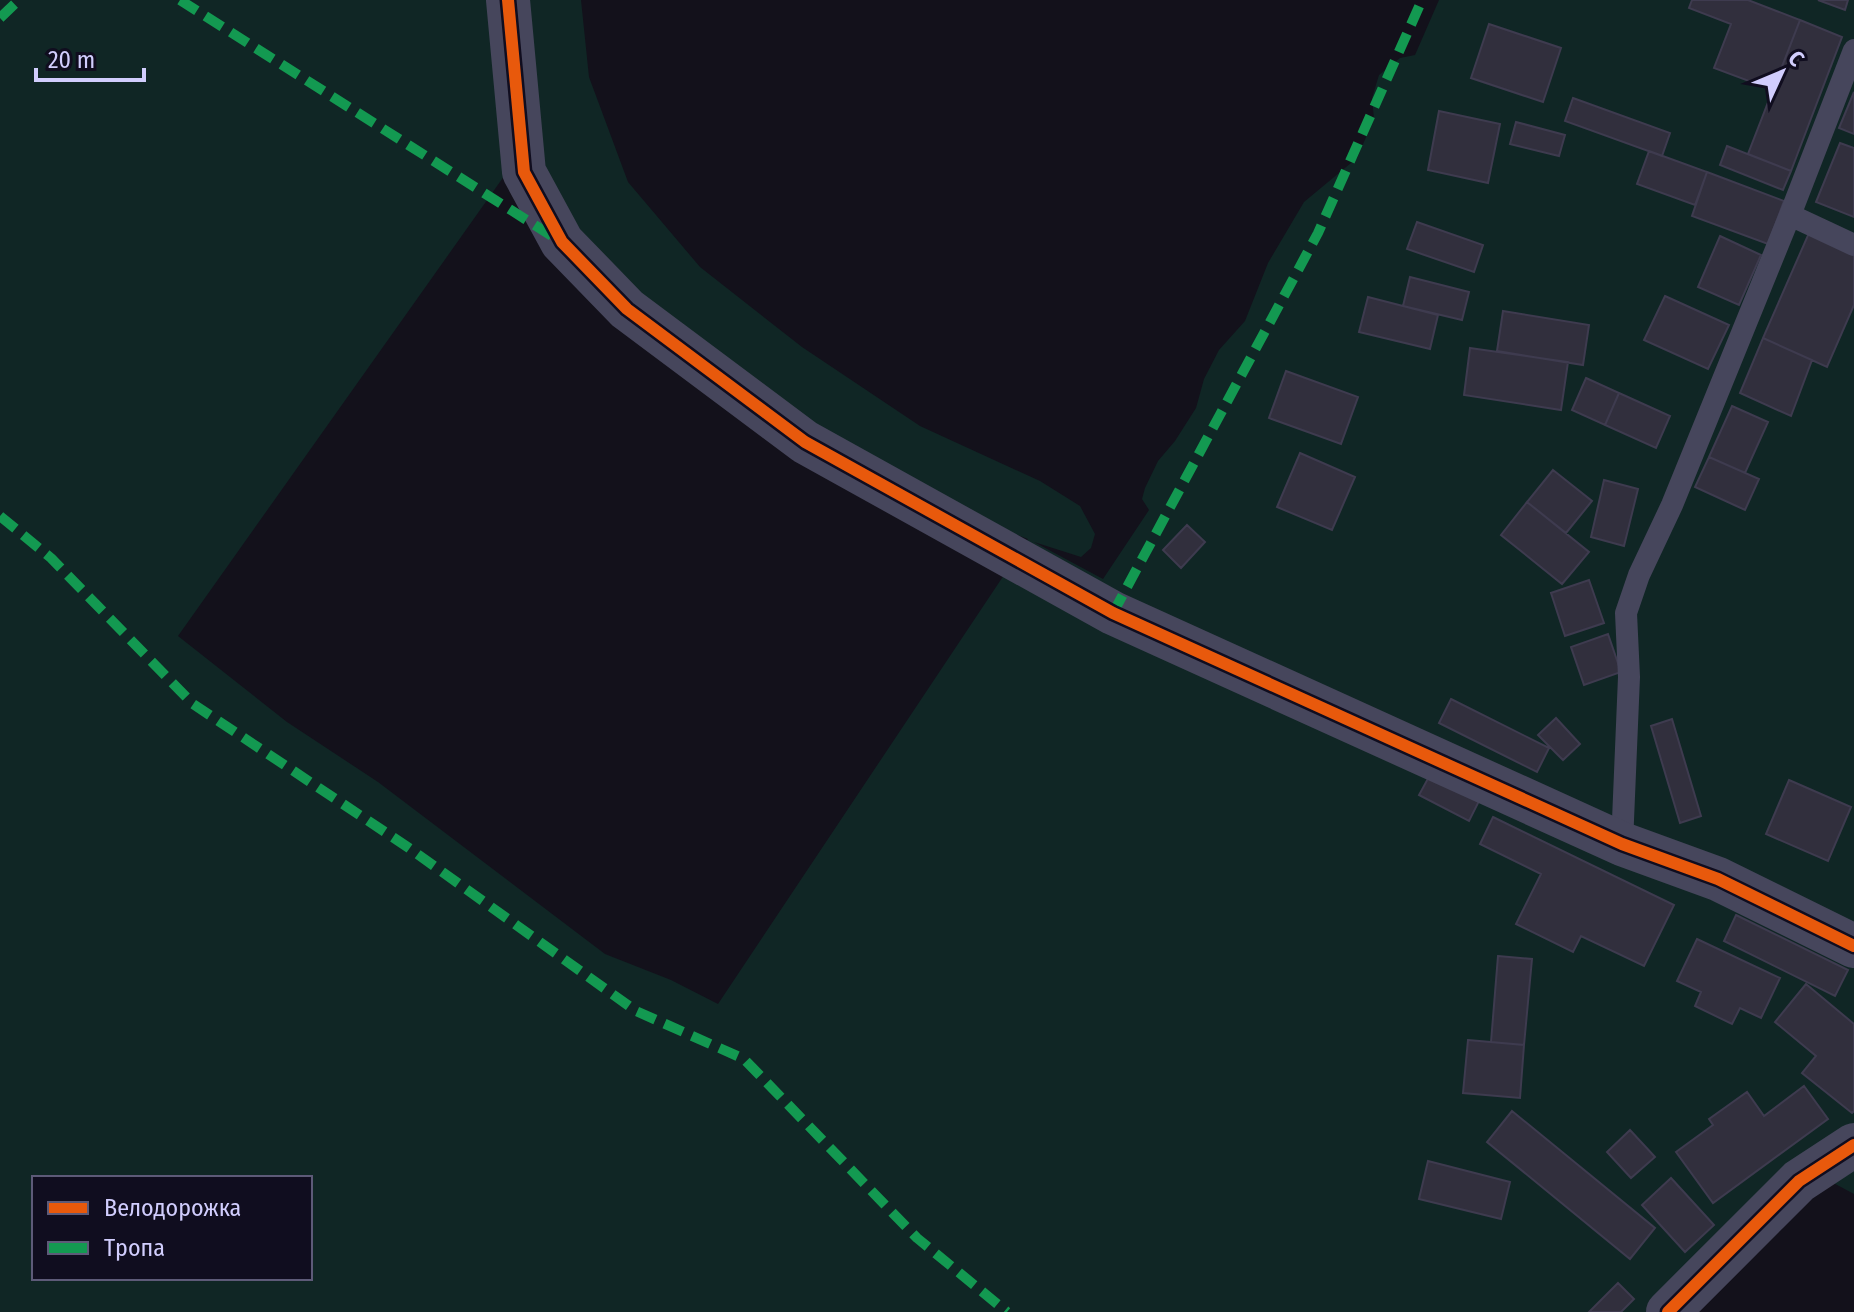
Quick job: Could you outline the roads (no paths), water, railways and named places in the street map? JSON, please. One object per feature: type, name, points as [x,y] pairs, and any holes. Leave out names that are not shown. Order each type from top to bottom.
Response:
[{"type":"street","points":[[508,0],[524,172],[562,242],[627,309],[805,442],[1113,613],[1622,844],[1718,879],[1854,946]]},
{"type":"street","points":[[1668,1312],[1799,1181],[1854,1145]]},
{"type":"lane","points":[[1622,844],[1629,677],[1626,613],[1639,575],[1672,505],[1790,215],[1854,50]]},
{"type":"lane","points":[[1790,215],[1854,245]]}]
